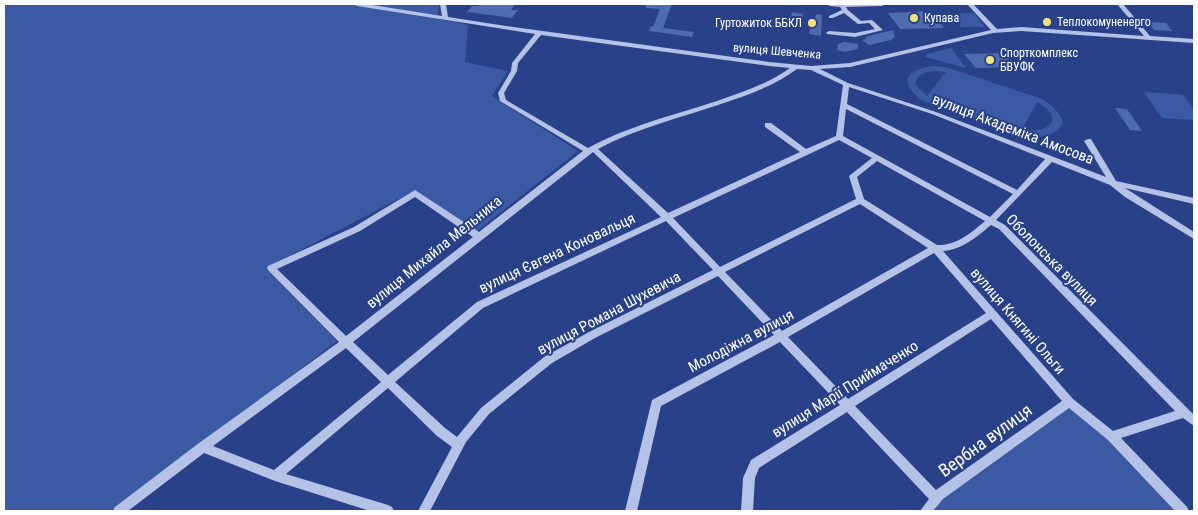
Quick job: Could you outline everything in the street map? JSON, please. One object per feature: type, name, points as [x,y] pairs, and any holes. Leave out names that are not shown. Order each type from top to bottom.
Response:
[{"type":"street","name":"вулиця Шевченка","points":[[357,4],[540,32],[811,68],[850,65],[995,30],[1021,29],[1194,41]]},
{"type":"street","points":[[443,4],[443,18]]},
{"type":"street","points":[[830,4],[844,8],[882,4]]},
{"type":"street","points":[[970,4],[995,30]]},
{"type":"street","points":[[1120,4],[1148,37]]},
{"type":"street","points":[[830,17],[844,8]]},
{"type":"street","points":[[829,33],[856,35],[880,30],[870,21],[860,23],[844,8]]},
{"type":"street","points":[[540,32],[515,63],[514,71],[502,93],[504,101],[591,150],[668,218],[936,498]]},
{"type":"street","name":"вулиця Михайла Мельника","points":[[120,511],[203,447],[346,342],[478,236],[591,150],[618,137],[764,86],[795,67]]},
{"type":"street","name":"вулиця Академіка Амосова","points":[[811,68],[846,84],[934,113],[1114,183],[1128,195],[1194,236]]},
{"type":"street","points":[[839,137],[846,84]]},
{"type":"street","name":"Оболонська вулиця","points":[[844,105],[1017,194]]},
{"type":"street","points":[[768,125],[806,153]]},
{"type":"street","name":"Оболонська вулиця","points":[[839,137],[990,220],[1010,234],[1184,413],[1194,421]]},
{"type":"street","name":"вулиця Євгена Коновальця","points":[[275,476],[480,305],[839,137]]},
{"type":"street","points":[[1088,140],[1114,183],[1194,201]]},
{"type":"street","points":[[860,200],[853,176],[877,158]]},
{"type":"street","name":"Молодіжна вулиця","points":[[631,511],[656,403],[782,336],[935,248],[948,248],[970,237],[1017,194],[1051,158]]},
{"type":"street","points":[[458,445],[441,432],[388,382],[271,268],[357,229],[414,193],[478,236]]},
{"type":"street","name":"вулиця Княгині Ольги","points":[[860,200],[935,248],[1069,402],[1112,436],[1183,511]]},
{"type":"street","name":"вулиця Романа Шухевича","points":[[424,511],[462,438],[485,411],[548,360],[592,335],[860,200]]},
{"type":"street","name":"вулиця Марії Приймаченко","points":[[747,511],[749,478],[755,464],[992,314]]},
{"type":"street","name":"Вербна вулиця","points":[[926,511],[936,498],[1069,402]]},
{"type":"street","points":[[1112,436],[1184,413]]},
{"type":"street","points":[[203,447],[275,476],[388,511]]},
{"type":"shaded area","points":[[4,4],[439,4],[438,15],[435,18],[468,25],[465,62],[508,71],[492,96],[578,151],[476,232],[414,191],[266,268],[337,341],[117,511],[4,511]]},
{"type":"shaded area","points":[[974,13],[985,27],[961,27],[951,14]]},
{"type":"shaded area","points":[[951,48],[966,68],[925,57],[927,54]]},
{"type":"shaded area","points":[[932,66],[946,67],[1042,99],[1058,112],[1063,123],[1055,132],[1045,136],[1022,136],[921,100],[910,88],[908,78],[916,70]],"holes":[[[935,71],[946,72],[927,96],[916,85],[916,81],[922,74]],[[1037,102],[1046,108],[1053,120],[1043,129],[1022,130]]]},
{"type":"shaded area","points":[[1144,92],[1183,95],[1194,109],[1194,120],[1162,118]]},
{"type":"shaded area","points":[[1069,402],[1112,436],[1183,511],[926,511]]},
{"type":"building","points":[[480,4],[515,4],[511,10],[518,10],[512,18],[467,12],[472,6]]},
{"type":"building","points":[[646,4],[672,4],[663,28],[694,32],[692,37],[649,31],[651,26],[653,27],[660,9],[646,8]]},
{"type":"building","name":"Купава","points":[[931,11],[944,28],[900,29],[888,13]]},
{"type":"building","points":[[792,12],[803,14],[802,23],[790,22]]},
{"type":"building","points":[[816,14],[822,15],[821,36],[809,34],[811,20],[814,21]]},
{"type":"building","points":[[1148,22],[1166,23],[1172,31],[1154,30]]},
{"type":"building","points":[[893,30],[895,37],[891,40],[869,45],[862,40],[867,39],[865,37]]},
{"type":"building","points":[[844,42],[858,44],[858,49],[845,52],[837,50],[838,44]]},
{"type":"building","name":"Спорткомплекс БВУФК","points":[[1003,53],[1016,67],[976,68],[964,54]]},
{"type":"building","points":[[1115,108],[1127,109],[1142,131],[1130,130]]},
{"type":"place","name":"Купава","points":[[914,18]]},
{"type":"place","name":"Теплокомуненерго","points":[[1047,22]]},
{"type":"place","name":"Гуртожиток ББКЛ","points":[[812,23]]},
{"type":"place","name":"Спорткомплекс БВУФК","points":[[990,60]]}]
